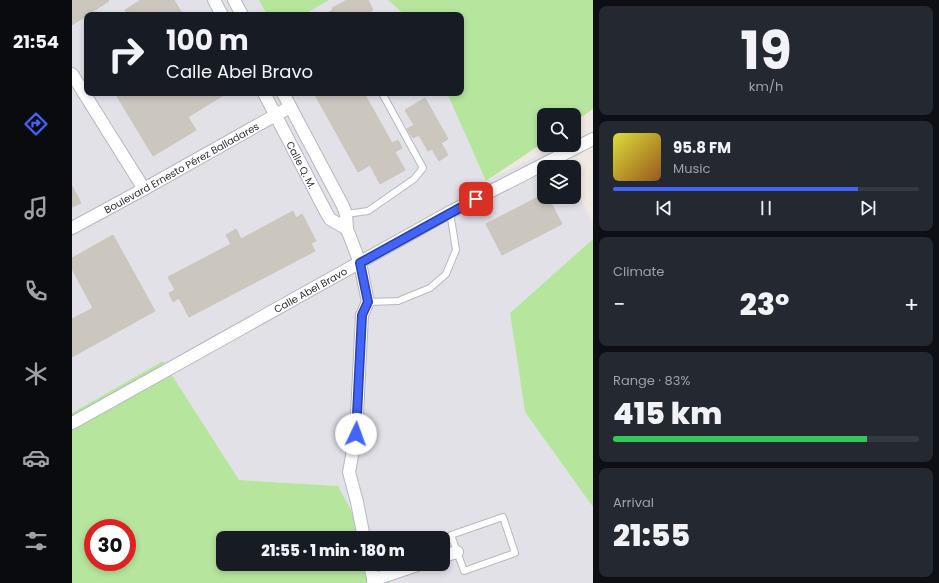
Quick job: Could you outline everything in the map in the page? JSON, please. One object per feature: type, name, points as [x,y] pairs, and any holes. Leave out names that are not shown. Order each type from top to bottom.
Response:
[{"type":"street","points":[[214,0],[220,12]]},
{"type":"street","points":[[234,0],[240,12]]},
{"type":"street","points":[[72,74],[84,93]]},
{"type":"street","points":[[86,96],[144,189]]},
{"type":"street","name":"Calle Q. M.","points":[[266,96],[327,214],[330,218],[348,229]]},
{"type":"street","name":"Calle Q. M.","points":[[284,96],[343,206],[346,214],[348,229],[360,263],[368,302]]},
{"type":"street","name":"Boulevard Ernesto Pérez Balladares","points":[[72,228],[290,107]]},
{"type":"street","name":"Calle Abel Bravo","points":[[72,423],[450,212],[593,139]]},
{"type":"street","points":[[363,531],[349,472],[356,434],[362,315],[368,302]]},
{"type":"street","points":[[450,554],[457,552]]},
{"type":"street","points":[[371,571],[373,581],[401,571]]},
{"type":"lane","points":[[346,214],[368,211],[414,180],[423,168],[384,96]]},
{"type":"lane","points":[[368,302],[398,301],[430,288],[446,274],[456,250],[450,212]]},
{"type":"lane","points":[[503,517],[515,553],[464,571],[457,552],[451,535],[503,517]]},
{"type":"shaded area","points":[[72,0],[259,0],[265,12],[84,12],[84,96],[448,96],[486,181],[545,152],[558,152],[562,160],[537,160],[537,204],[581,204],[581,199],[593,223],[593,239],[510,313],[525,412],[593,507],[593,583],[386,583],[380,571],[450,571],[450,531],[360,531],[338,486],[239,480],[163,361],[72,413]]},
{"type":"shaded area","points":[[329,0],[388,0],[402,12],[308,12]]},
{"type":"green space","points":[[259,0],[329,0],[308,12],[265,12]]},
{"type":"green space","points":[[388,0],[593,0],[593,109],[581,117],[581,108],[537,108],[537,147],[486,181],[448,96],[464,96],[464,12],[402,12]]},
{"type":"green space","points":[[593,239],[593,507],[525,412],[510,313]]},
{"type":"green space","points":[[163,361],[239,480],[338,486],[362,531],[216,531],[216,571],[384,571],[390,583],[72,583],[72,413]]},
{"type":"building","points":[[72,0],[109,1],[92,12],[84,12],[84,17],[72,25]]},
{"type":"building","points":[[141,0],[174,0],[181,12],[126,12],[125,10]]},
{"type":"building","points":[[347,0],[368,0],[373,10],[369,12],[329,12],[333,10],[332,8]]},
{"type":"building","points":[[117,96],[222,96],[188,117],[196,130],[153,156]]},
{"type":"building","points":[[316,96],[366,96],[392,143],[398,140],[402,148],[395,152],[405,170],[380,184],[370,165],[358,172]]},
{"type":"building","points":[[425,98],[448,139],[441,143],[448,155],[439,161],[432,149],[428,151],[419,135],[413,138],[407,129],[414,125],[405,110]]},
{"type":"building","points":[[72,186],[81,203],[72,207]]},
{"type":"building","points":[[537,198],[537,204],[552,204],[562,224],[502,255],[486,224]]},
{"type":"building","points":[[293,211],[296,218],[302,214],[316,241],[311,243],[315,251],[189,317],[179,298],[173,302],[169,293],[175,290],[168,277],[231,244],[226,235],[236,229],[241,239]]},
{"type":"building","points":[[113,235],[155,311],[72,357],[72,319],[93,308],[72,269],[72,258]]},
{"type":"route","points":[[356,434],[362,315],[368,302],[360,263],[476,199]]}]
